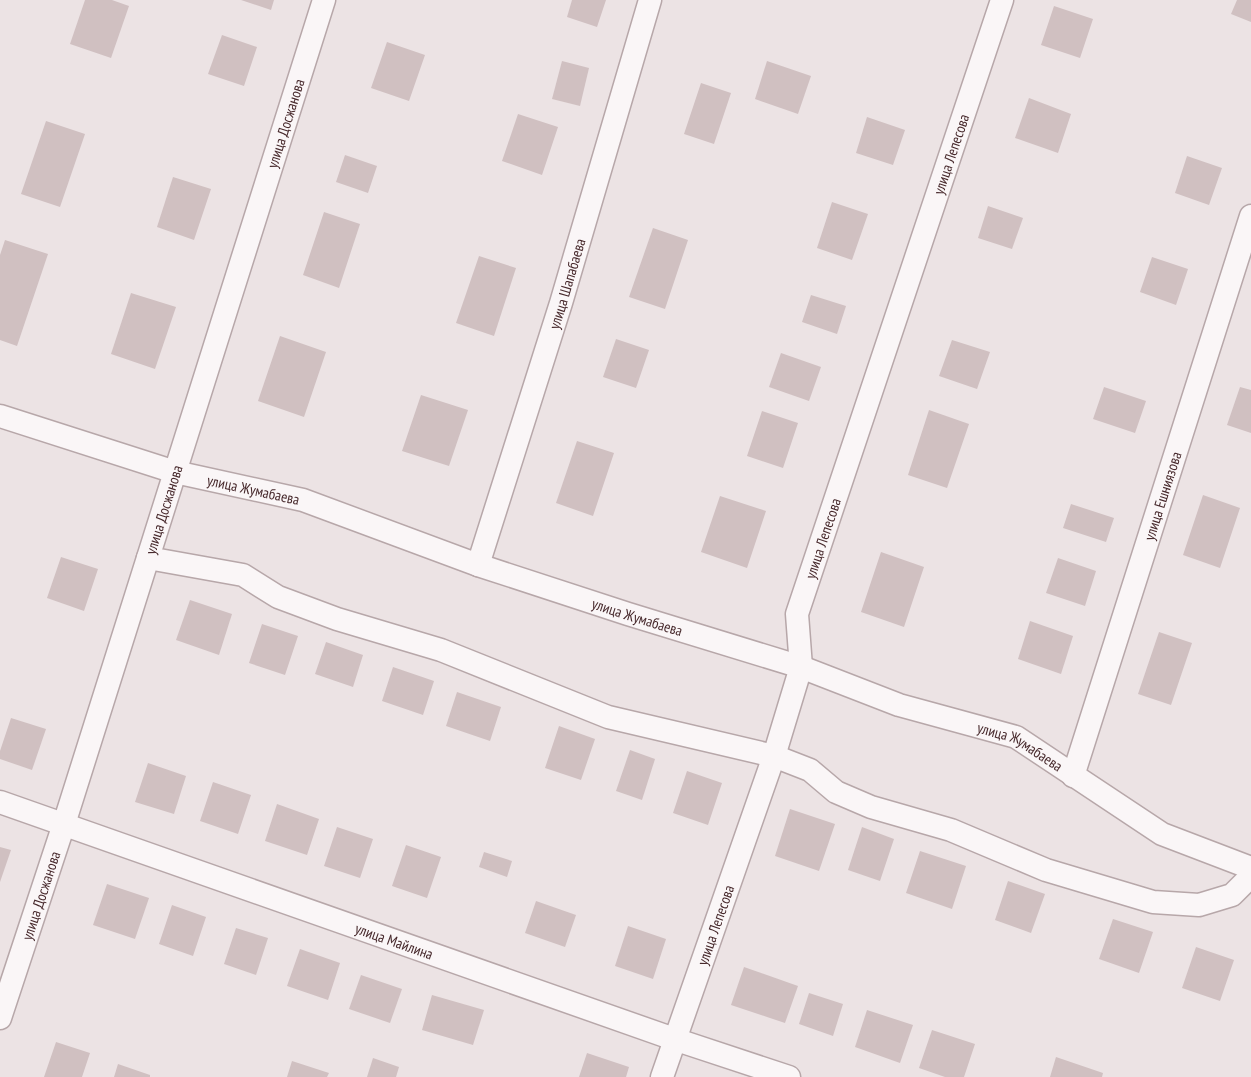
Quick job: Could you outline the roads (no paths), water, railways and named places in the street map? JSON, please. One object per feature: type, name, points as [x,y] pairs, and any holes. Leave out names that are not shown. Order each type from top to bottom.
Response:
[{"type":"street","name":"улица Досжанова","points":[[0,1018],[64,824],[324,0]]},
{"type":"street","name":"улица Шапабаева","points":[[478,565],[561,303],[650,0]]},
{"type":"street","name":"улица Лепесова","points":[[662,1077],[774,756],[800,667],[798,614],[1002,0]]},
{"type":"street","name":"улица Ешниязова","points":[[1073,776],[1251,216]]},
{"type":"street","name":"улица Жумабаева","points":[[0,416],[174,472],[303,500],[478,565],[800,667],[899,704],[1016,737],[1162,834],[1251,868]]},
{"type":"street","points":[[148,558],[243,576],[278,597],[337,619],[442,650],[608,717],[774,756],[810,770],[836,792],[871,807],[951,830],[1046,870],[1153,902],[1199,905],[1232,894],[1251,876]]},
{"type":"street","name":"улица Майлина","points":[[0,802],[674,1039],[789,1077]]}]
